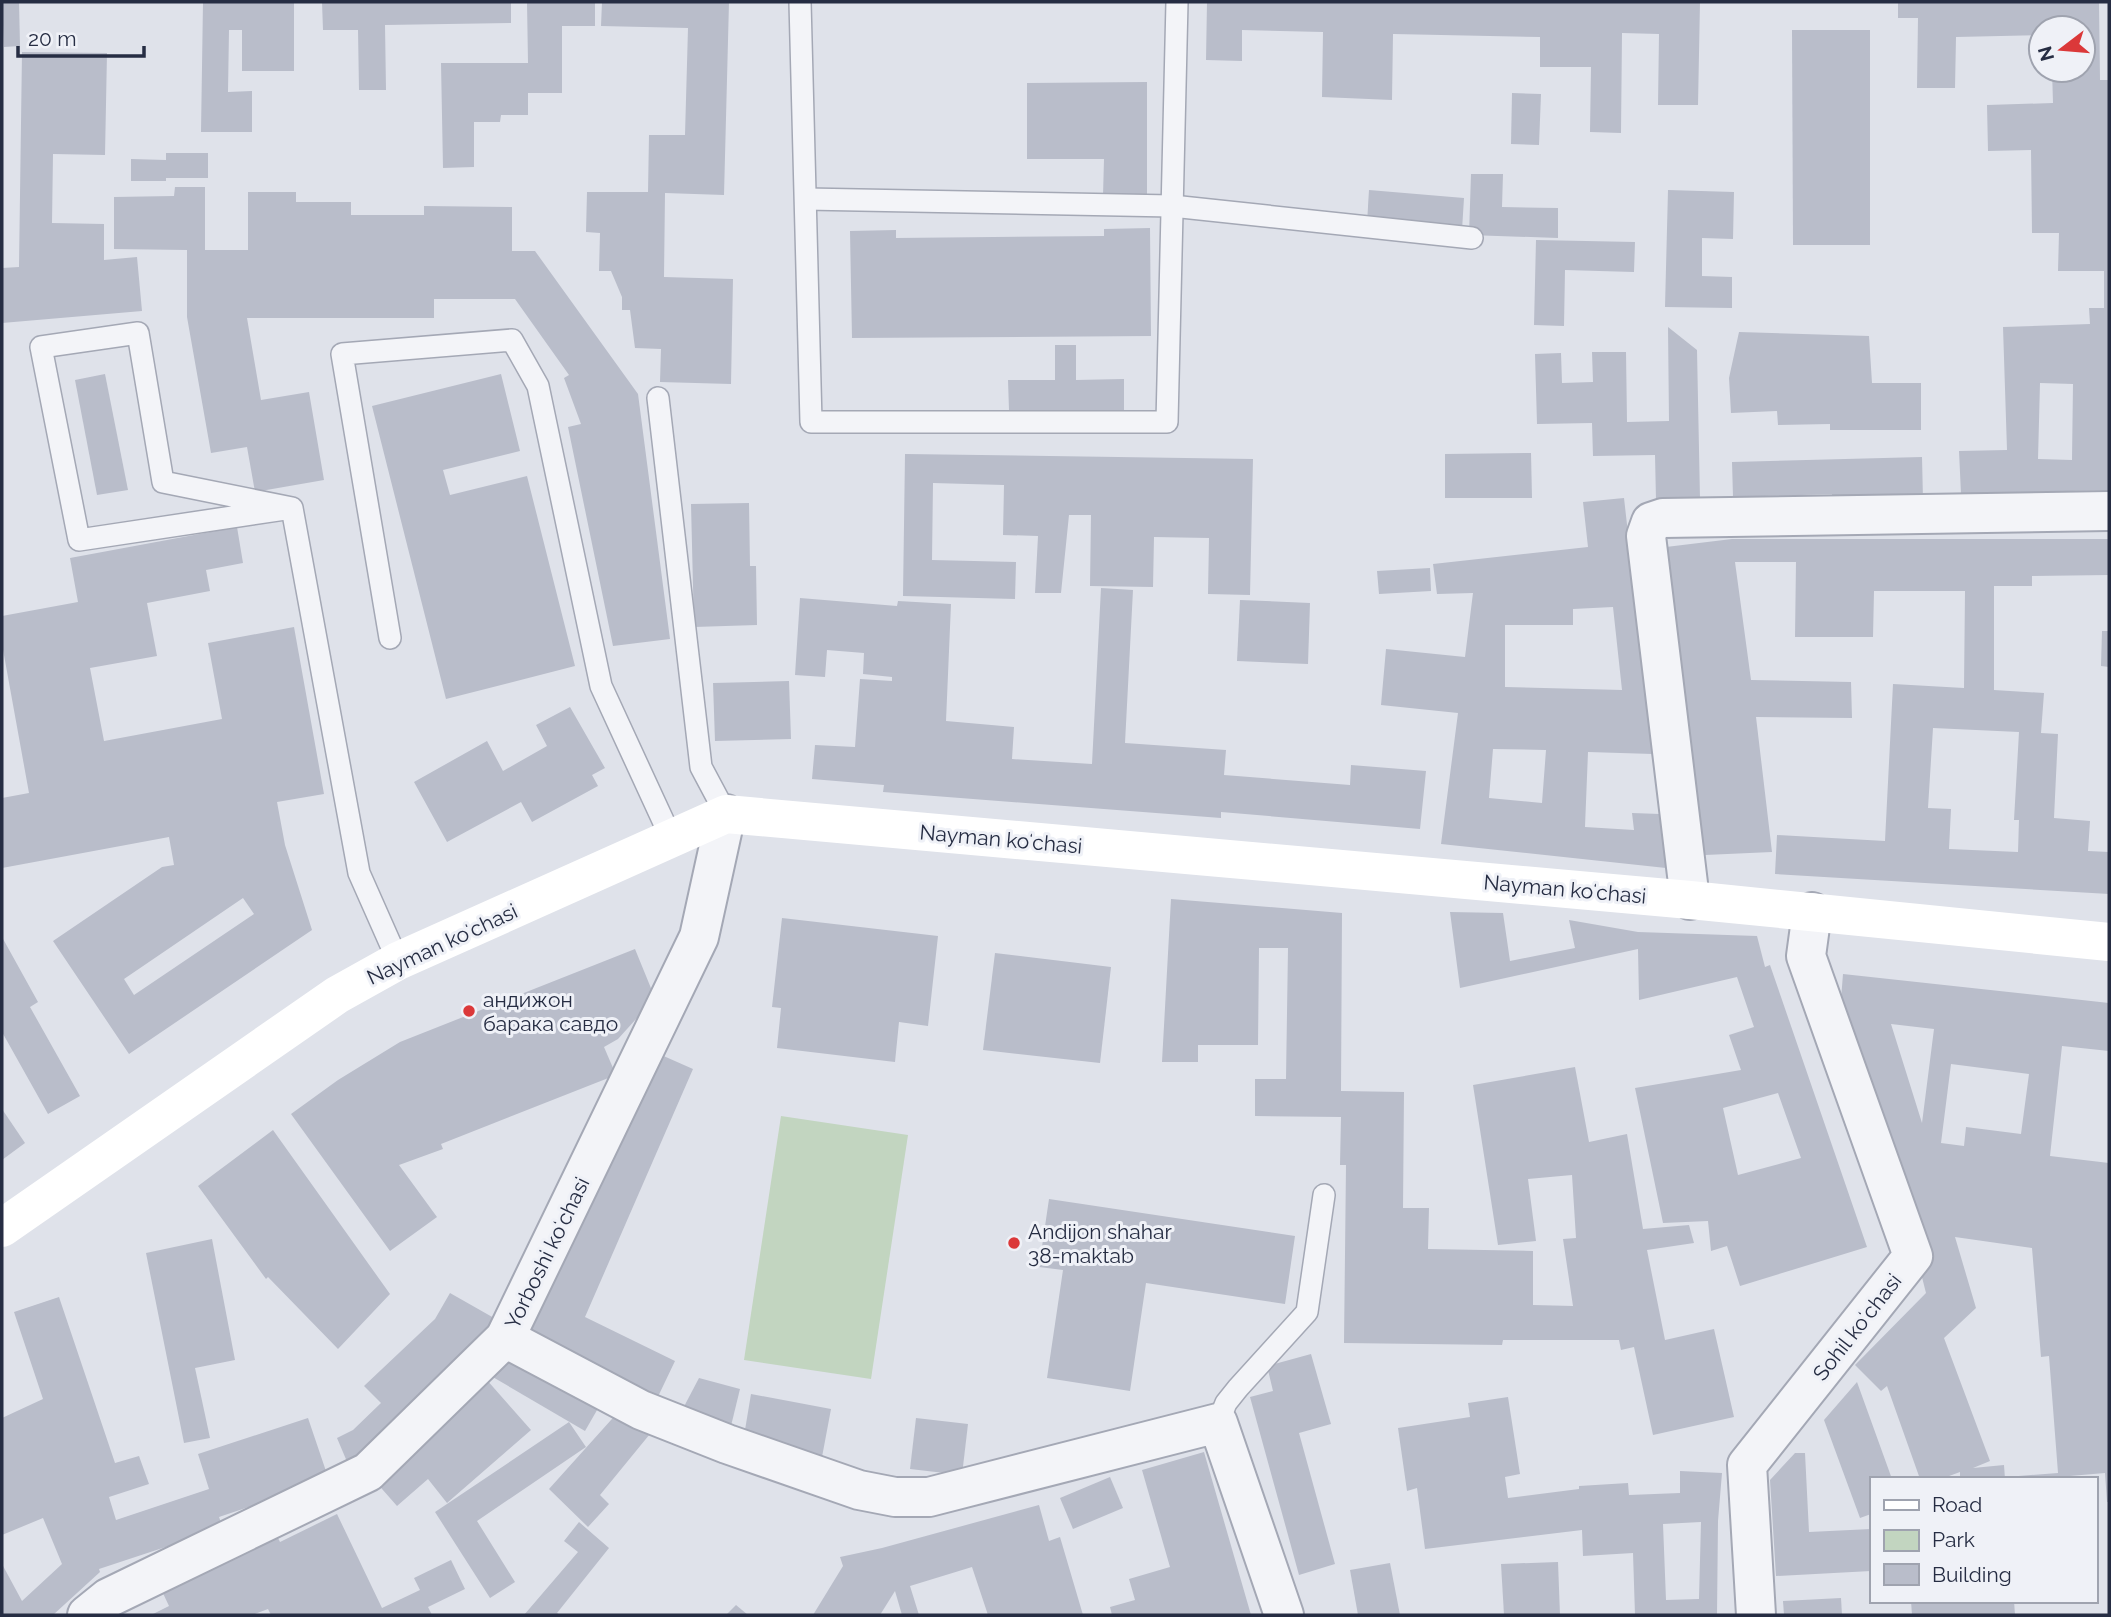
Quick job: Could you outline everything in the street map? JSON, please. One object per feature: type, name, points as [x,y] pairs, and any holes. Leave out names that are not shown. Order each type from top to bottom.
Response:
[{"type":"main road","name":"Nayman koʻchasi","points":[[2,1228],[337,995],[398,961],[726,814],[1690,900],[2109,942]]},
{"type":"street","points":[[1690,900],[1646,536],[1651,522],[1663,518],[2109,510]]},
{"type":"street","name":"Yorboshi koʻchasi","points":[[87,1615],[108,1598],[368,1472],[505,1338],[699,937],[726,814]]},
{"type":"street","name":"Sohil koʻchasi","points":[[1756,1615],[1747,1465],[1913,1256],[1807,956],[1812,912]]},
{"type":"street","points":[[505,1338],[641,1410],[807,1473],[859,1490],[895,1497],[929,1497],[1218,1423],[1284,1615]]},
{"type":"lane","points":[[800,2],[811,422],[1167,422],[1177,2]]},
{"type":"lane","points":[[806,200],[1172,206],[1472,238]]},
{"type":"lane","points":[[138,333],[163,482],[292,508],[79,540],[41,347],[138,333]]},
{"type":"lane","points":[[390,638],[342,354],[512,340],[538,386],[601,686],[672,840]]},
{"type":"lane","points":[[658,398],[701,767],[726,814]]},
{"type":"lane","points":[[292,508],[359,873],[398,961]]},
{"type":"lane","points":[[1218,1423],[1226,1403],[1238,1388],[1307,1312],[1324,1195]]},
{"type":"green space","points":[[781,1116],[908,1135],[871,1379],[744,1360]]},
{"type":"building","points":[[2,2],[19,2],[20,46],[4,47]]},
{"type":"building","points":[[203,2],[294,2],[294,71],[242,71],[242,30],[229,30],[228,92],[252,91],[252,132],[201,132]]},
{"type":"building","points":[[322,2],[511,2],[511,23],[385,25],[386,90],[359,90],[358,30],[323,30]]},
{"type":"building","points":[[527,2],[595,2],[595,26],[562,26],[562,93],[528,93],[528,115],[501,115],[500,122],[474,122],[474,167],[443,168],[441,63],[528,63]]},
{"type":"building","points":[[602,2],[729,2],[724,195],[665,193],[664,277],[733,279],[731,384],[660,382],[661,349],[635,348],[630,310],[622,310],[622,297],[611,271],[599,271],[600,233],[586,232],[587,192],[648,192],[649,135],[685,135],[688,28],[601,26]]},
{"type":"building","points":[[1207,2],[1700,2],[1698,105],[1658,105],[1659,34],[1622,33],[1621,133],[1590,132],[1591,67],[1540,67],[1540,37],[1393,34],[1392,100],[1322,97],[1323,32],[1242,30],[1242,61],[1206,60]]},
{"type":"building","points":[[1898,2],[2099,2],[2100,80],[2109,80],[2109,490],[1961,494],[1959,451],[2007,450],[2003,327],[2090,324],[2089,308],[2104,308],[2104,271],[2058,271],[2059,233],[2032,233],[2031,150],[1988,151],[1987,105],[2053,103],[2052,84],[2097,84],[2097,14],[2027,14],[2027,35],[1956,37],[1955,88],[1917,88],[1918,18],[1898,18]],"holes":[[[2040,383],[2073,384],[2072,460],[2038,459]]]},
{"type":"building","points":[[1792,30],[1870,30],[1870,245],[1793,245]]},
{"type":"building","points":[[22,52],[107,53],[105,155],[53,154],[52,223],[104,224],[104,260],[137,257],[142,311],[2,323],[2,268],[19,267]]},
{"type":"building","points":[[1147,82],[1147,196],[1103,196],[1104,159],[1027,159],[1027,83]]},
{"type":"building","points":[[1512,93],[1541,94],[1539,145],[1511,144]]},
{"type":"building","points":[[166,153],[208,153],[208,178],[131,181],[131,159],[166,160]]},
{"type":"building","points":[[1471,174],[1503,174],[1502,207],[1558,208],[1558,238],[1469,235]]},
{"type":"building","points":[[175,187],[205,187],[205,250],[248,250],[248,192],[296,192],[296,202],[351,202],[351,215],[424,215],[424,206],[512,207],[512,251],[535,251],[638,394],[670,639],[613,646],[568,427],[581,424],[564,378],[569,375],[515,299],[434,299],[434,318],[247,318],[261,400],[309,392],[324,480],[255,492],[247,447],[211,453],[187,317],[187,250],[114,249],[114,197],[174,196]]},
{"type":"building","points":[[1369,190],[1464,198],[1462,230],[1367,223]]},
{"type":"building","points":[[1668,190],[1734,192],[1733,239],[1702,238],[1702,276],[1732,277],[1732,308],[1665,307]]},
{"type":"building","points":[[1150,228],[1151,336],[852,338],[850,231],[896,230],[896,238],[1104,236],[1104,229]]},
{"type":"building","points":[[1536,240],[1635,242],[1634,272],[1565,270],[1564,326],[1534,325]]},
{"type":"building","points":[[1668,327],[1697,350],[1700,499],[1656,500],[1655,455],[1593,456],[1592,423],[1537,424],[1535,354],[1561,353],[1562,383],[1593,382],[1592,352],[1626,352],[1627,422],[1669,421]]},
{"type":"building","points":[[1739,332],[1869,336],[1872,383],[1921,383],[1921,430],[1830,430],[1830,424],[1778,425],[1777,411],[1731,413],[1729,378]]},
{"type":"building","points":[[1055,345],[1076,345],[1076,380],[1124,379],[1124,410],[1009,410],[1008,380],[1055,380]]},
{"type":"building","points":[[105,374],[128,490],[97,495],[75,380]]},
{"type":"building","points":[[501,374],[520,451],[443,470],[450,495],[527,476],[575,666],[446,699],[372,406]]},
{"type":"building","points":[[1531,453],[1532,498],[1445,498],[1445,454]]},
{"type":"building","points":[[905,454],[1253,459],[1250,595],[1208,594],[1209,538],[1154,537],[1153,587],[1090,586],[1091,515],[1069,515],[1061,593],[1035,593],[1038,536],[1003,535],[1004,485],[933,483],[932,560],[1016,562],[1015,599],[903,596]]},
{"type":"building","points":[[1922,457],[1923,500],[1832,502],[1832,494],[1733,497],[1732,462]]},
{"type":"building","points":[[1624,498],[1653,754],[1588,752],[1585,827],[1634,830],[1632,813],[1660,814],[1666,868],[1441,844],[1458,713],[1381,705],[1386,649],[1465,657],[1473,593],[1437,594],[1433,564],[1588,547],[1583,502]],"holes":[[[1613,607],[1622,690],[1505,687],[1505,625],[1573,625],[1573,609]],[[1493,749],[1546,750],[1542,803],[1489,798]]]},
{"type":"building","points":[[749,503],[750,566],[756,566],[757,625],[694,627],[691,504]]},
{"type":"building","points":[[237,527],[243,563],[206,570],[210,591],[147,603],[157,656],[90,668],[104,741],[222,719],[208,643],[294,627],[324,794],[277,802],[285,845],[312,930],[129,1054],[53,941],[162,867],[174,865],[169,837],[2,868],[2,798],[29,793],[2,644],[2,616],[78,602],[70,558]],"holes":[[[243,898],[254,914],[134,995],[124,979]]]},
{"type":"building","points":[[1732,539],[2109,539],[2109,575],[2032,576],[2032,586],[1994,586],[1994,690],[2044,693],[2041,733],[2058,734],[2054,818],[2090,821],[2088,851],[2109,852],[2109,894],[1775,874],[1777,835],[1885,841],[1893,684],[1964,688],[1965,591],[1874,591],[1873,637],[1795,637],[1796,562],[1735,562],[1751,680],[1851,682],[1852,718],[1756,717],[1772,852],[1705,855],[1666,547]],"holes":[[[1933,728],[2019,732],[2014,820],[2019,820],[2018,852],[1949,849],[1951,809],[1928,808]]]},
{"type":"building","points":[[1430,568],[1431,591],[1379,594],[1377,571]]},
{"type":"building","points":[[1101,588],[1133,590],[1125,743],[1226,750],[1224,775],[1350,785],[1351,765],[1426,771],[1420,829],[1221,812],[1221,818],[883,792],[884,785],[812,779],[815,745],[855,747],[860,679],[892,681],[892,677],[863,674],[864,653],[827,650],[825,677],[795,675],[800,598],[897,606],[898,601],[951,604],[946,721],[1014,727],[1012,759],[1092,764]]},
{"type":"building","points":[[1240,600],[1310,603],[1308,664],[1237,661]]},
{"type":"building","points":[[2102,631],[2109,631],[2109,667],[2101,666]]},
{"type":"building","points":[[789,681],[791,739],[715,741],[713,683]]},
{"type":"building","points":[[570,707],[605,768],[592,775],[598,786],[532,822],[521,802],[447,842],[414,782],[487,741],[503,771],[547,746],[536,725]]},
{"type":"building","points":[[1171,899],[1342,913],[1341,1091],[1404,1092],[1403,1208],[1429,1208],[1428,1249],[1533,1251],[1533,1305],[1573,1306],[1563,1239],[1576,1238],[1572,1175],[1528,1179],[1536,1241],[1498,1245],[1473,1085],[1575,1067],[1589,1142],[1627,1134],[1643,1229],[1689,1225],[1694,1243],[1647,1250],[1665,1340],[1714,1329],[1734,1417],[1653,1435],[1634,1347],[1621,1350],[1619,1340],[1503,1340],[1502,1345],[1344,1343],[1346,1165],[1340,1165],[1341,1117],[1255,1116],[1255,1079],[1286,1079],[1288,948],[1259,948],[1258,1045],[1198,1045],[1198,1062],[1162,1062]]},
{"type":"building","points":[[1450,912],[1503,913],[1510,961],[1575,948],[1569,920],[1638,932],[1757,936],[1765,967],[1770,965],[1867,1247],[1740,1286],[1727,1246],[1711,1251],[1708,1221],[1663,1223],[1635,1088],[1741,1070],[1729,1035],[1754,1027],[1737,977],[1639,1000],[1638,949],[1460,988]],"holes":[[[1778,1093],[1801,1158],[1738,1175],[1723,1108]]]},
{"type":"building","points":[[782,918],[938,936],[928,1026],[899,1022],[895,1062],[777,1048],[781,1008],[772,1007]]},
{"type":"building","points":[[2,937],[38,1002],[30,1007],[80,1096],[48,1114],[2,1032]]},
{"type":"building","points":[[635,949],[655,998],[618,1039],[604,1047],[616,1075],[441,1144],[443,1149],[399,1165],[437,1217],[390,1251],[291,1114],[338,1080],[400,1042]]},
{"type":"building","points":[[995,953],[1111,967],[1100,1063],[983,1050]]},
{"type":"building","points":[[1843,974],[2109,1003],[2109,1051],[2062,1046],[2050,1156],[2109,1163],[2109,1502],[2105,1473],[2006,1477],[2058,1473],[2049,1356],[2041,1357],[2032,1248],[1955,1237],[1976,1308],[1944,1338],[1990,1461],[1973,1468],[2004,1465],[2005,1477],[1960,1477],[1960,1472],[1946,1477],[1919,1477],[1887,1386],[1881,1391],[1855,1365],[1926,1293],[1903,1202],[1840,1012]],"holes":[[[1891,1024],[1934,1029],[1922,1123]],[[1951,1064],[2029,1074],[2021,1134],[1966,1127],[1964,1146],[1941,1143]]]},
{"type":"building","points":[[650,1050],[693,1069],[585,1317],[675,1361],[654,1405],[522,1340]]},
{"type":"building","points":[[2,1109],[25,1143],[2,1160]]},
{"type":"building","points":[[273,1130],[390,1294],[338,1349],[268,1277],[266,1279],[198,1186]]},
{"type":"building","points":[[1049,1199],[1295,1236],[1285,1304],[1146,1283],[1130,1391],[1047,1378],[1063,1270],[1039,1267]]},
{"type":"building","points":[[212,1239],[235,1360],[195,1368],[210,1438],[184,1443],[146,1253]]},
{"type":"building","points":[[450,1293],[494,1318],[478,1349],[348,1464],[337,1438],[353,1430],[381,1403],[364,1386],[435,1319]]},
{"type":"building","points":[[59,1297],[115,1463],[139,1456],[149,1484],[109,1497],[116,1520],[209,1489],[198,1454],[308,1418],[329,1480],[219,1517],[223,1528],[99,1569],[100,1572],[53,1615],[2,1615],[2,1564],[22,1601],[62,1564],[43,1518],[2,1535],[2,1418],[43,1399],[14,1312]]},
{"type":"building","points":[[523,1351],[604,1398],[585,1431],[491,1376],[498,1363]]},
{"type":"building","points":[[1311,1354],[1331,1424],[1299,1433],[1335,1564],[1299,1575],[1250,1397],[1273,1391],[1267,1366]]},
{"type":"building","points":[[699,1378],[740,1389],[730,1430],[678,1418]]},
{"type":"building","points":[[486,1379],[531,1430],[447,1503],[428,1479],[397,1506],[375,1481]]},
{"type":"building","points":[[1857,1382],[1891,1477],[1870,1477],[1870,1514],[1860,1518],[1824,1420]]},
{"type":"building","points":[[751,1394],[831,1409],[822,1457],[743,1442]]},
{"type":"building","points":[[1508,1397],[1520,1474],[1505,1477],[1508,1498],[1579,1489],[1579,1486],[1628,1483],[1629,1495],[1680,1493],[1680,1471],[1722,1473],[1718,1521],[1717,1615],[1635,1615],[1633,1553],[1583,1556],[1582,1530],[1425,1549],[1417,1488],[1407,1491],[1398,1428],[1470,1417],[1468,1403]],"holes":[[[1701,1522],[1699,1599],[1666,1600],[1663,1524]]]},
{"type":"building","points":[[620,1410],[654,1429],[600,1495],[609,1504],[588,1527],[549,1489]]},
{"type":"building","points":[[916,1418],[968,1424],[962,1475],[910,1469]]},
{"type":"building","points":[[569,1422],[586,1447],[477,1521],[515,1582],[490,1598],[435,1512]]},
{"type":"building","points":[[1204,1452],[1251,1615],[1112,1615],[1110,1607],[1135,1600],[1129,1579],[1170,1567],[1142,1470]]},
{"type":"building","points":[[1795,1453],[1805,1453],[1809,1532],[1870,1529],[1870,1571],[1776,1576],[1770,1480]]},
{"type":"building","points":[[1110,1477],[1123,1508],[1073,1529],[1060,1498]]},
{"type":"building","points":[[1039,1505],[1049,1541],[1060,1537],[1083,1615],[988,1615],[972,1567],[910,1586],[919,1615],[902,1615],[895,1591],[880,1615],[813,1615],[843,1566],[840,1557]]},
{"type":"building","points":[[337,1514],[382,1608],[420,1590],[414,1578],[451,1560],[465,1589],[428,1607],[432,1615],[271,1615],[268,1609],[252,1615],[151,1615],[169,1606],[161,1589],[276,1534],[280,1542]]},
{"type":"building","points":[[579,1522],[609,1548],[557,1613],[560,1615],[524,1615],[578,1552],[564,1541]]},
{"type":"building","points":[[1558,1562],[1560,1615],[1504,1615],[1501,1564]]},
{"type":"building","points":[[1390,1563],[1400,1615],[1358,1615],[1350,1570]]},
{"type":"building","points":[[1841,1598],[1842,1615],[1784,1615],[1783,1601]]},
{"type":"building","points":[[1911,1603],[2014,1603],[2015,1615],[1912,1615]]},
{"type":"building","points":[[736,1605],[748,1615],[726,1615]]},
{"type":"place","name":"андижон барака савдо","points":[[469,1011]]},
{"type":"place","name":"Andijon shahar 38-maktab","points":[[1014,1243]]}]
